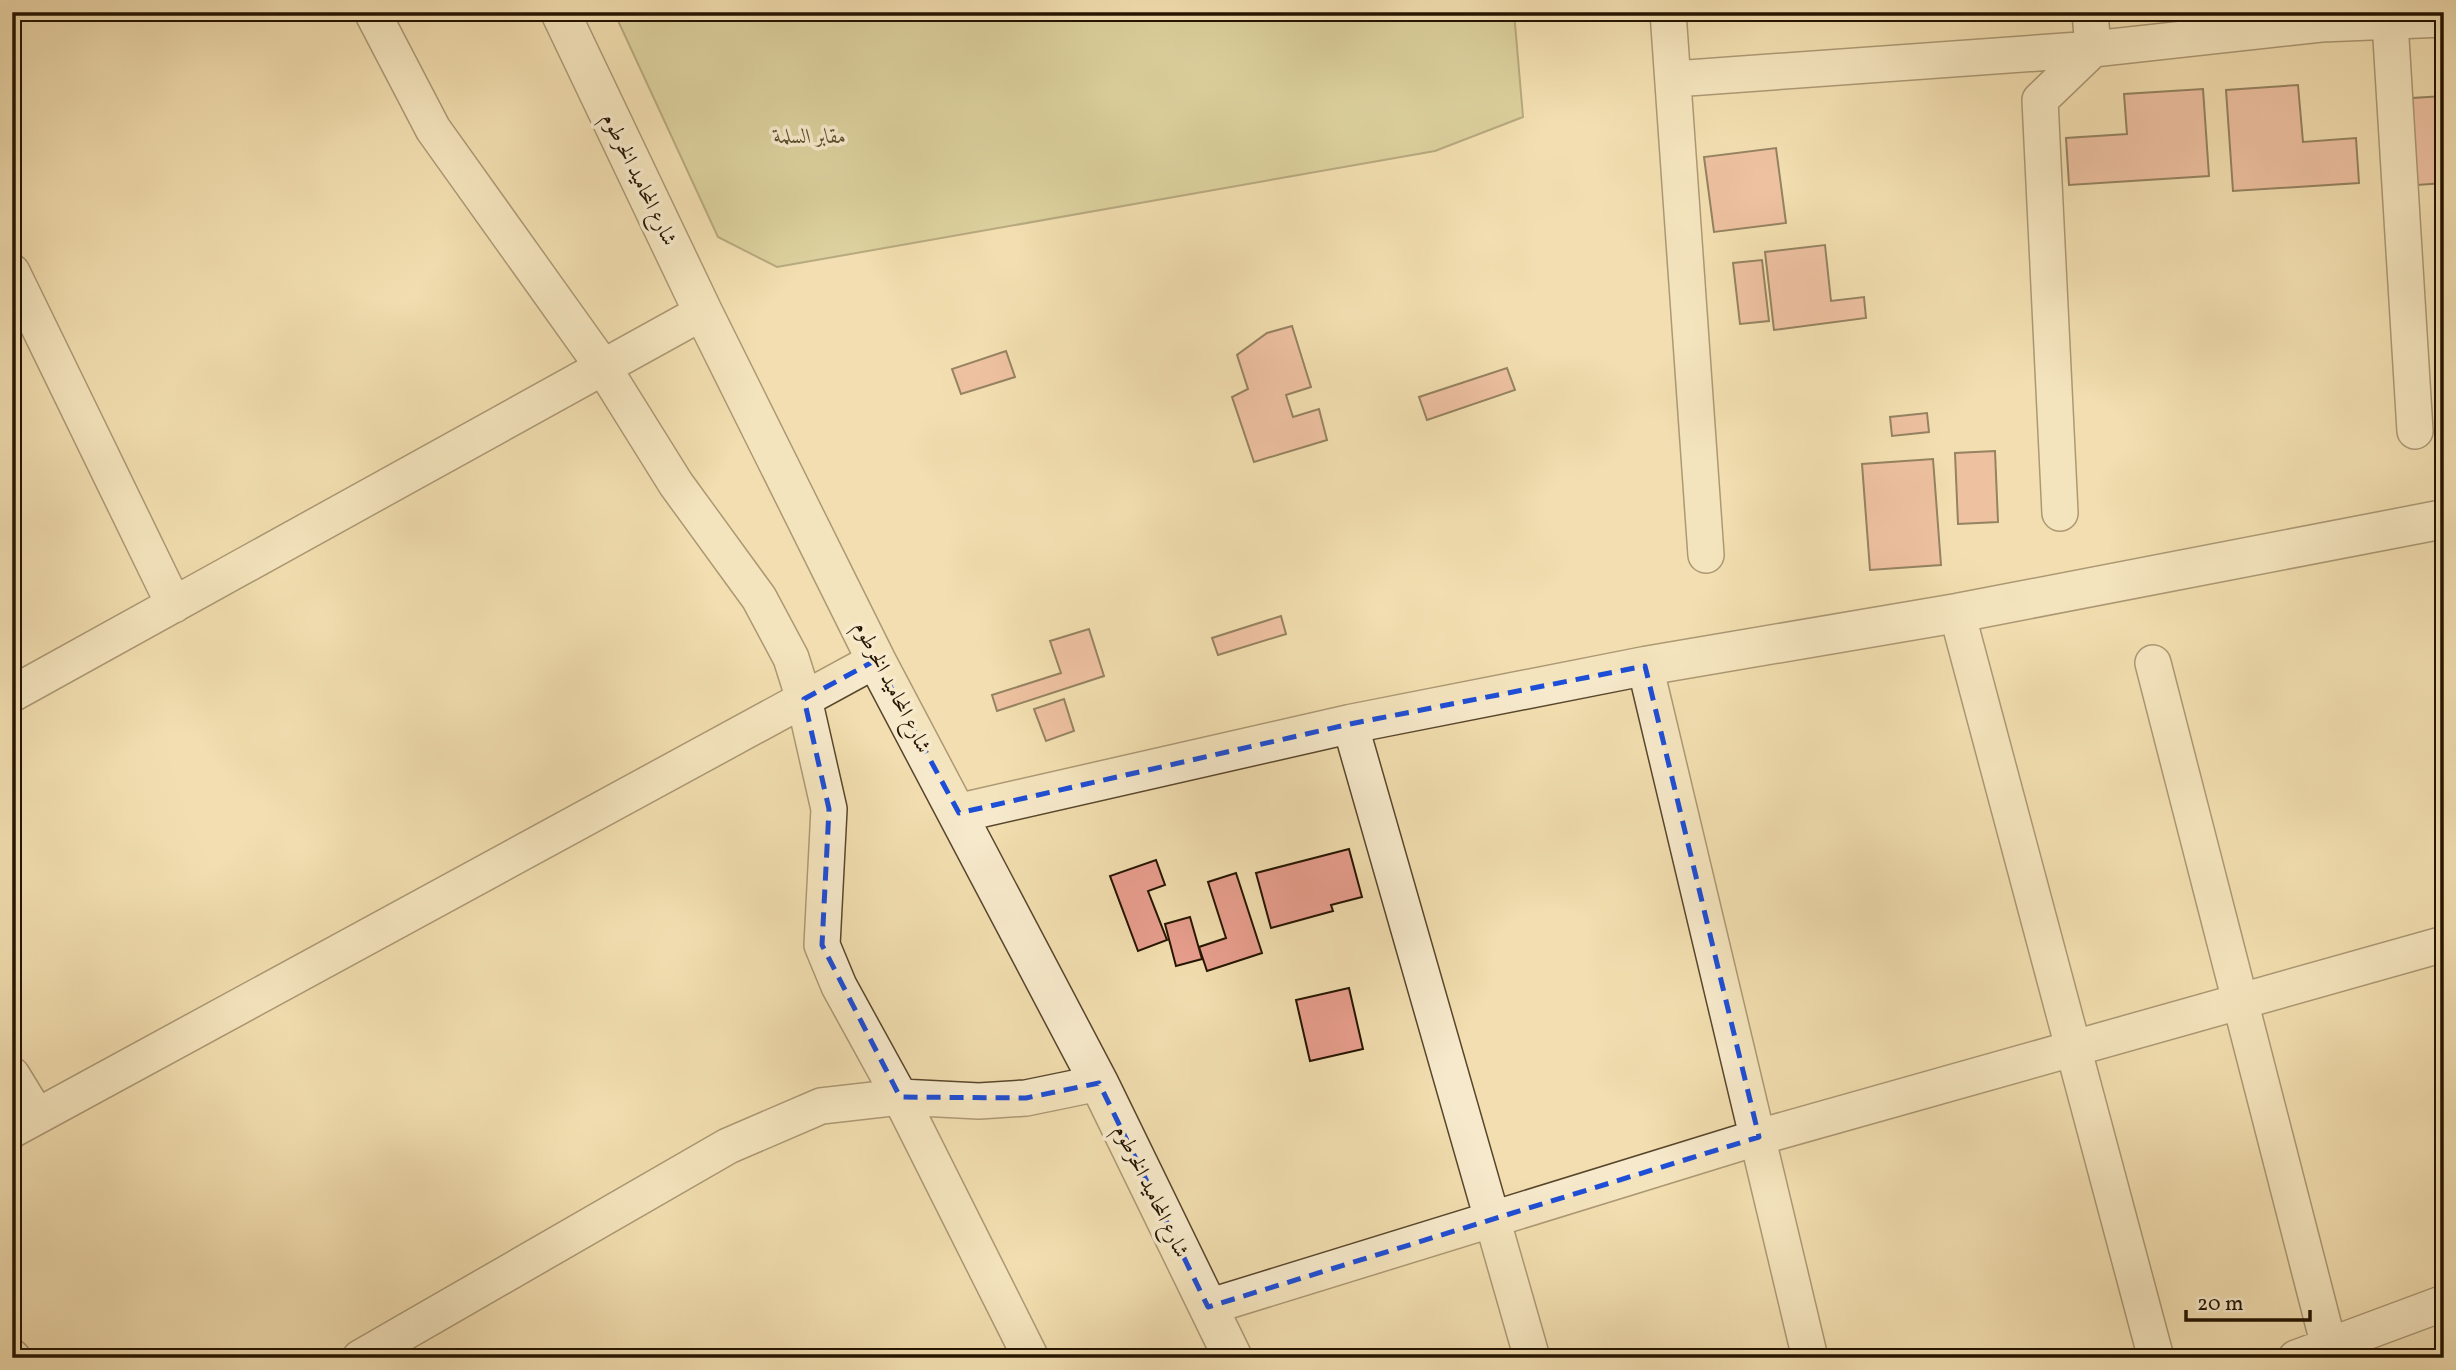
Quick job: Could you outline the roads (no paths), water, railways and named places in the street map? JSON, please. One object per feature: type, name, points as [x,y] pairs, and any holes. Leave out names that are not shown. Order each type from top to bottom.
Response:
[{"type":"street","points":[[372,12],[433,129],[603,367],[676,484],[759,598],[791,658],[804,699],[829,809],[822,945],[839,986],[900,1097],[1031,1358]]},
{"type":"street","name":"شارع المحاميد الخرطوم","points":[[560,12],[876,660],[1099,1083],[1233,1358]]},
{"type":"street","points":[[1668,12],[1706,555]]},
{"type":"street","points":[[2090,12],[2093,49]]},
{"type":"street","points":[[1674,79],[2093,49],[2321,18],[2390,22],[2444,19]]},
{"type":"street","points":[[2390,22],[2415,431]]},
{"type":"street","points":[[2060,513],[2040,100],[2093,49]]},
{"type":"street","points":[[12,272],[174,605]]},
{"type":"street","points":[[12,694],[704,312]]},
{"type":"street","points":[[958,813],[1350,724],[1645,666],[1957,613],[2444,519]]},
{"type":"street","points":[[1957,613],[2071,1049],[2156,1358]]},
{"type":"street","points":[[12,1075],[24,1123],[876,660]]},
{"type":"street","points":[[2153,663],[2331,1351]]},
{"type":"street","points":[[1645,666],[1810,1358]]},
{"type":"street","points":[[1350,724],[1532,1358]]},
{"type":"street","points":[[1208,1307],[1759,1137],[2444,944]]},
{"type":"street","points":[[360,1358],[728,1146],[821,1106],[900,1097],[979,1101],[1026,1098],[1099,1083]]},
{"type":"street","points":[[2296,1358],[2331,1351],[2444,1303]]},
{"type":"park label","name":"مقابر السلمة","points":[[810,136]]}]
